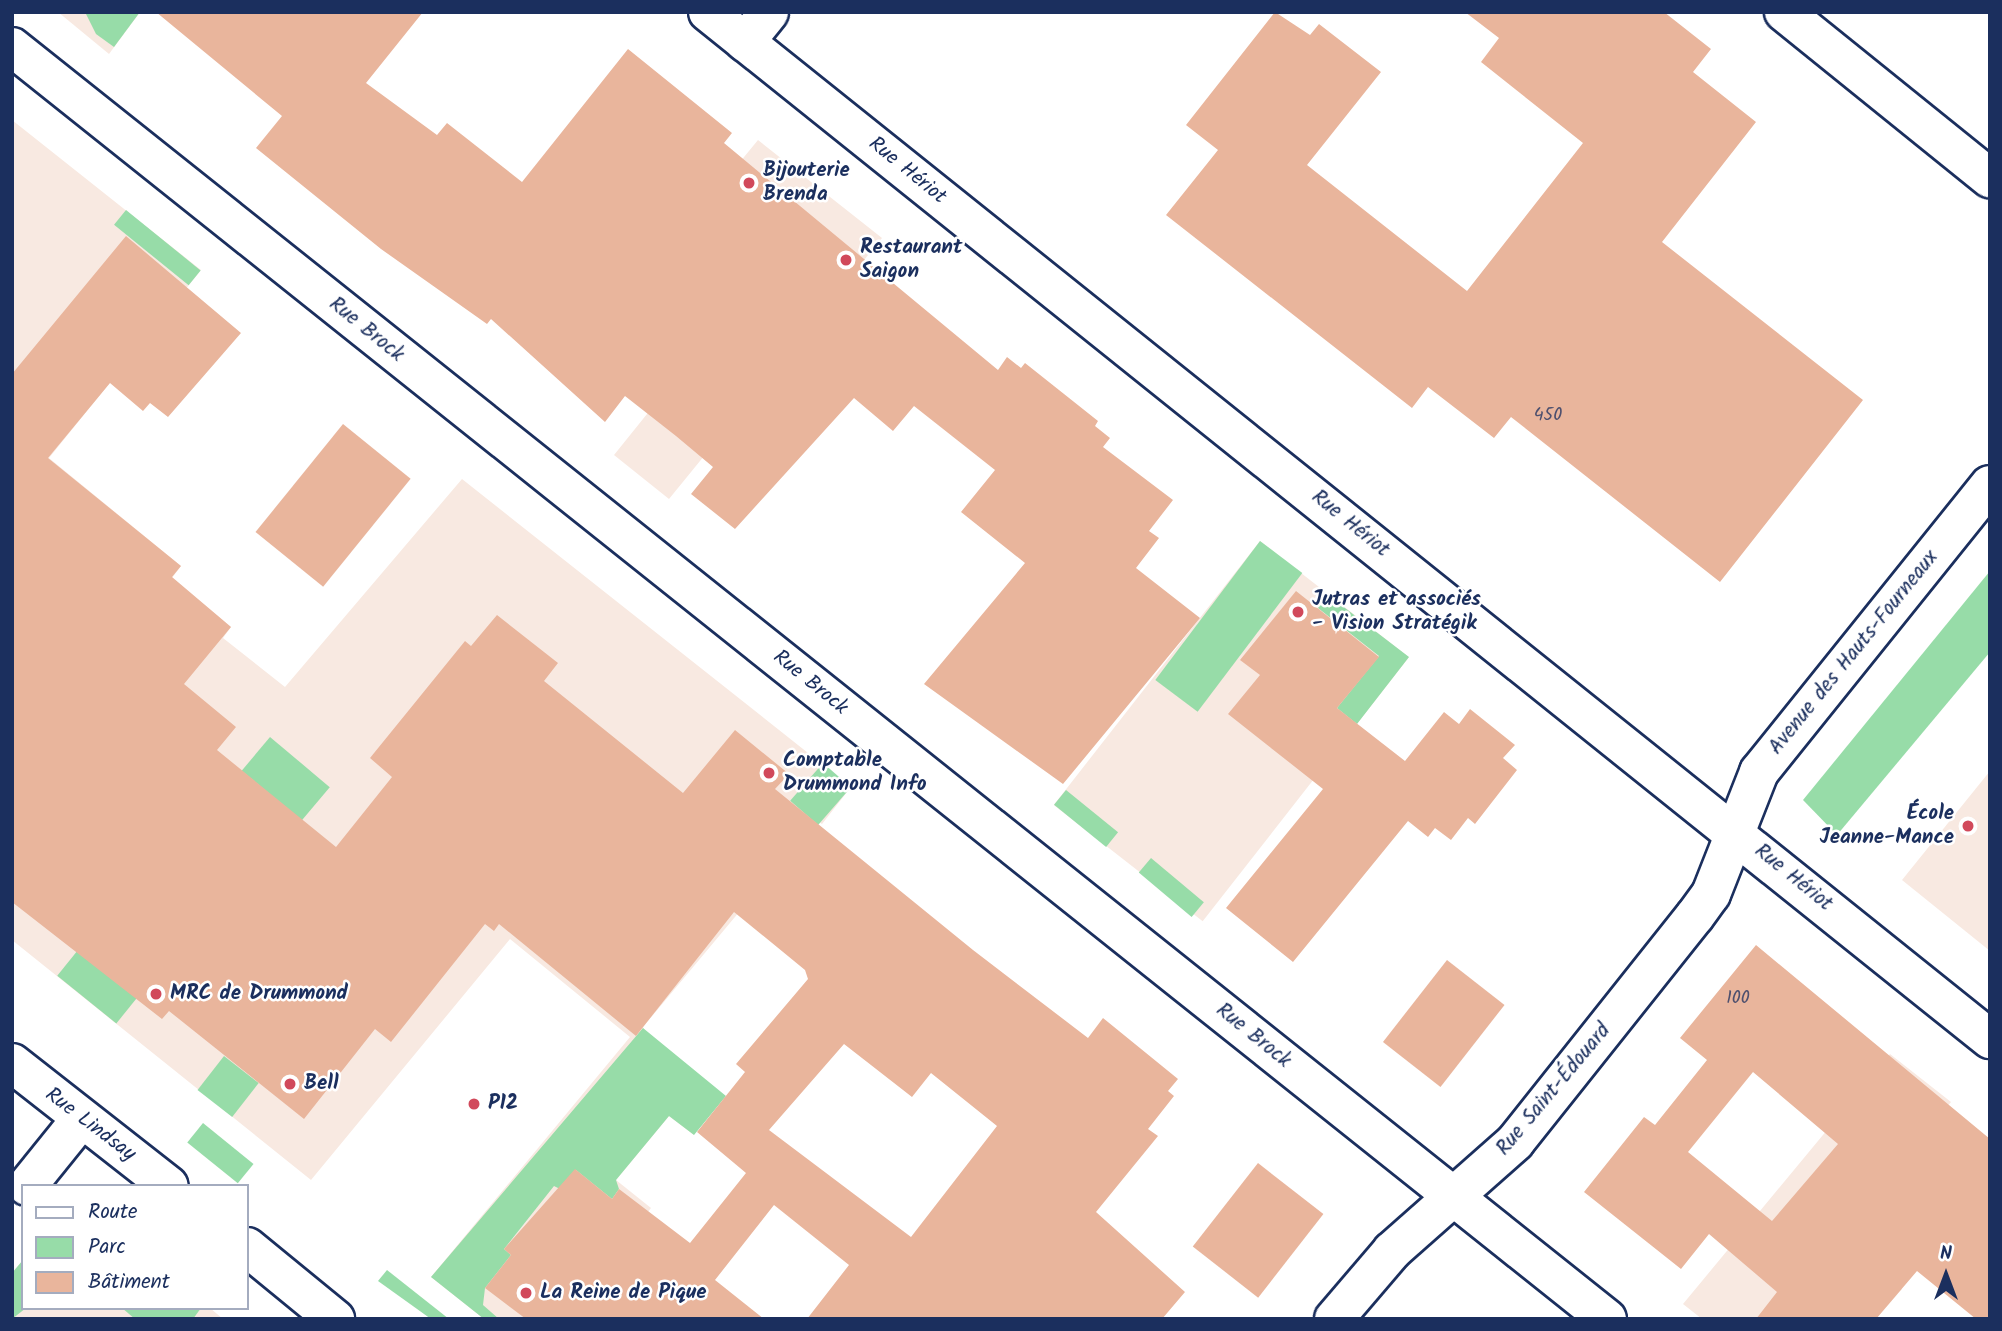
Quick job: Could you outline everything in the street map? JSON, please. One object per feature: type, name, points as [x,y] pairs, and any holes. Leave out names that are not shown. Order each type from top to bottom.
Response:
[{"type":"street","name":"Rue Hériot","points":[[708,12],[1736,832],[1990,1039]]},
{"type":"street","points":[[745,42],[769,12]]},
{"type":"street","points":[[1784,12],[1990,178]]},
{"type":"street","name":"Rue Brock","points":[[12,47],[1607,1319]]},
{"type":"street","name":"Avenue des Hauts-Fourneaux","points":[[1736,832],[1759,772],[1990,485]]},
{"type":"street","name":"Rue Saint-Édouard","points":[[1334,1319],[1392,1251],[1515,1142],[1695,916],[1736,832]]},
{"type":"street","name":"Rue Lindsay","points":[[12,1063],[166,1184]]},
{"type":"street","points":[[28,1184],[81,1119]]},
{"type":"street","points":[[248,1248],[335,1319]]},
{"type":"shaded area","points":[[58,12],[140,12],[109,54]]},
{"type":"shaded area","points":[[12,120],[201,270],[49,458],[181,566],[172,578],[231,627],[223,638],[285,687],[462,479],[851,787],[822,824],[816,820],[643,1027],[694,1135],[669,1116],[616,1180],[651,1208],[582,1296],[554,1319],[484,1319],[431,1277],[630,1037],[510,939],[311,1180],[12,940]]},
{"type":"shaded area","points":[[758,140],[882,238],[669,499],[614,455],[742,296],[675,241]]},
{"type":"shaded area","points":[[1260,541],[1409,657],[1203,921],[1054,805]]},
{"type":"shaded area","name":"École Jeanne-Mance","points":[[1990,771],[1990,951],[1902,880]]},
{"type":"shaded area","points":[[1890,1054],[1951,1102],[1840,1236],[1902,1289],[1876,1319],[1702,1319],[1683,1304]]},
{"type":"shaded area","points":[[21,1262],[21,1310],[212,1310],[223,1319],[12,1319],[12,1273]]},
{"type":"green space","points":[[85,12],[140,12],[114,47],[96,34]]},
{"type":"green space","points":[[126,210],[201,270],[189,285],[114,225]]},
{"type":"green space","points":[[1260,541],[1302,573],[1198,712],[1155,680]]},
{"type":"green space","points":[[1990,571],[1990,652],[1837,835],[1803,800]]},
{"type":"green space","points":[[1328,595],[1409,657],[1357,724],[1337,708],[1379,656],[1318,608]]},
{"type":"green space","points":[[270,737],[330,787],[301,821],[242,771]]},
{"type":"green space","points":[[823,763],[851,787],[818,825],[790,801]]},
{"type":"green space","points":[[1066,790],[1118,832],[1106,847],[1054,805]]},
{"type":"green space","points":[[1151,858],[1204,902],[1192,917],[1139,873]]},
{"type":"green space","points":[[78,950],[137,998],[116,1023],[57,976]]},
{"type":"green space","points":[[643,1028],[726,1096],[694,1135],[669,1116],[616,1180],[619,1189],[612,1199],[576,1170],[560,1189],[554,1186],[504,1249],[511,1255],[485,1288],[483,1305],[499,1319],[484,1319],[431,1277]]},
{"type":"green space","points":[[224,1056],[259,1083],[232,1117],[198,1090]]},
{"type":"green space","points":[[203,1123],[254,1164],[238,1183],[187,1142]]},
{"type":"green space","points":[[21,1262],[21,1310],[23,1310],[12,1319],[12,1273]]},
{"type":"green space","points":[[387,1270],[449,1319],[431,1319],[378,1281]]},
{"type":"green space","points":[[124,1310],[200,1310],[193,1319],[135,1319]]},
{"type":"building","points":[[156,12],[423,12],[366,83],[437,135],[447,123],[522,182],[628,49],[732,133],[724,143],[998,370],[1007,357],[1021,368],[1025,363],[1098,421],[1095,426],[1110,438],[1103,447],[1173,500],[1149,531],[1159,538],[1136,568],[1200,618],[1063,784],[924,684],[1025,563],[961,512],[995,470],[914,406],[893,431],[854,398],[735,529],[691,494],[713,467],[676,436],[625,396],[605,422],[491,319],[487,324],[381,249],[256,148],[282,116]]},
{"type":"building","points":[[1275,12],[1310,35],[1319,24],[1381,72],[1307,165],[1467,291],[1583,143],[1481,62],[1499,38],[1465,12],[1664,12],[1711,49],[1693,72],[1756,122],[1662,242],[1863,400],[1720,582],[1511,417],[1494,438],[1428,387],[1412,408],[1166,215],[1218,150],[1186,125]]},
{"type":"building","points":[[126,236],[241,333],[168,417],[150,403],[143,411],[110,383],[48,458],[181,566],[172,577],[231,627],[184,684],[236,727],[217,750],[336,847],[392,777],[370,758],[465,641],[471,646],[497,615],[558,663],[544,681],[683,793],[735,730],[789,774],[775,789],[973,950],[1088,1038],[1103,1018],[1178,1079],[1168,1091],[1174,1096],[1148,1129],[1158,1136],[1096,1212],[1185,1292],[1162,1319],[807,1319],[849,1265],[774,1205],[715,1280],[764,1319],[526,1319],[485,1288],[511,1255],[504,1249],[575,1169],[612,1199],[619,1189],[690,1243],[746,1173],[697,1132],[745,1072],[736,1064],[808,979],[805,970],[734,912],[636,1036],[499,924],[494,931],[485,924],[391,1042],[375,1029],[304,1119],[169,1011],[162,1019],[12,902],[12,374]],"holes":[[[844,1044],[912,1097],[931,1073],[997,1126],[911,1237],[769,1130]]]},
{"type":"building","points":[[343,424],[411,479],[323,587],[256,532]]},
{"type":"building","points":[[1296,591],[1379,657],[1337,708],[1405,761],[1444,712],[1459,724],[1470,709],[1515,745],[1503,758],[1517,770],[1475,824],[1468,818],[1451,840],[1435,828],[1428,837],[1408,821],[1293,962],[1226,908],[1323,789],[1228,714],[1260,675],[1240,660]]},
{"type":"building","points":[[1756,945],[1990,1139],[1990,1319],[1976,1319],[1917,1271],[1876,1319],[1756,1319],[1777,1292],[1709,1234],[1681,1269],[1584,1192],[1644,1117],[1655,1125],[1707,1060],[1680,1038]],"holes":[[[1753,1072],[1838,1144],[1772,1221],[1688,1152]]]},
{"type":"building","points":[[1447,960],[1505,1005],[1440,1087],[1383,1042]]},
{"type":"building","points":[[1258,1163],[1323,1214],[1258,1298],[1193,1247]]},
{"type":"place","name":"Bijouterie Brenda","points":[[749,183]]},
{"type":"place","name":"Restaurant Saigon","points":[[846,260]]},
{"type":"place","name":"Jutras et associés - Vision Stratégik","points":[[1298,612]]},
{"type":"place","name":"Comptable Drummond Info","points":[[769,773]]},
{"type":"place","name":"École Jeanne-Mance","points":[[1968,826]]},
{"type":"place","name":"MRC de Drummond","points":[[156,994]]},
{"type":"place","name":"Bell","points":[[290,1084]]},
{"type":"place","name":"P12","points":[[474,1104]]},
{"type":"place","name":"La Reine de Pique","points":[[526,1293]]}]
